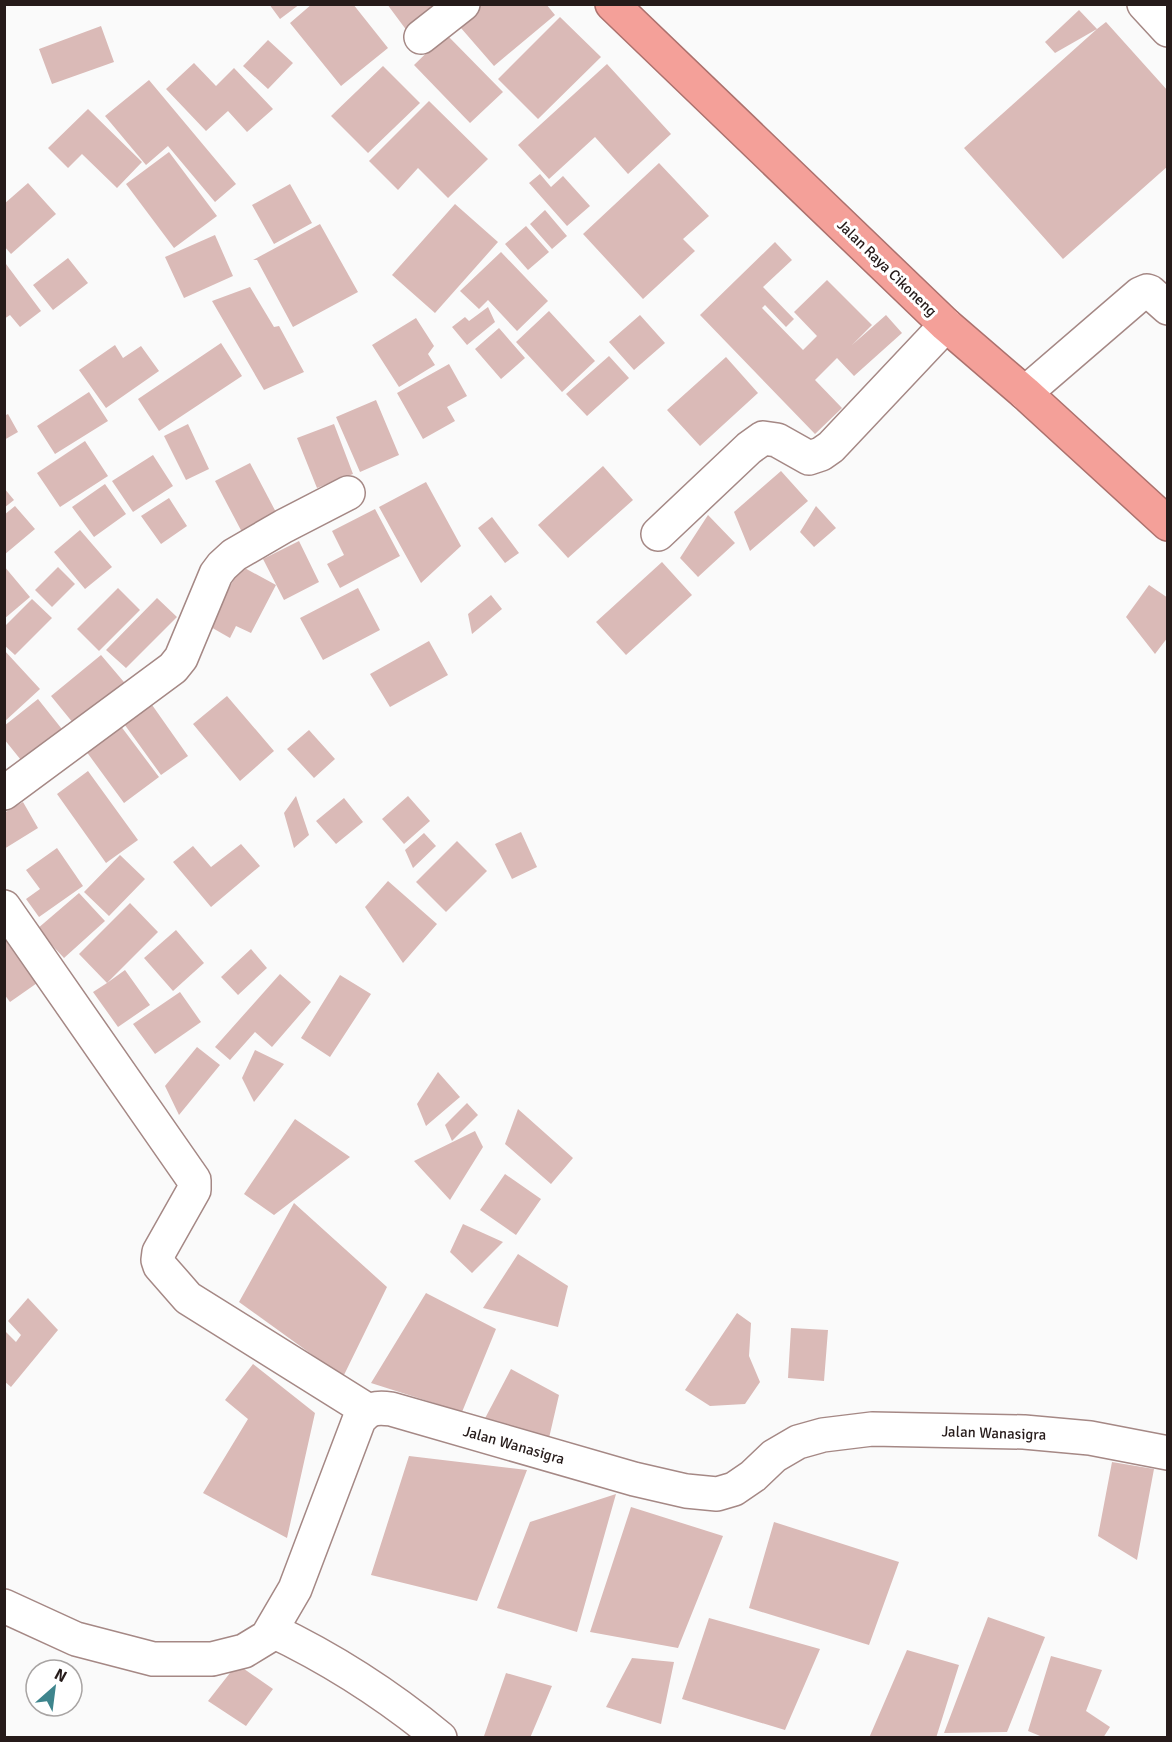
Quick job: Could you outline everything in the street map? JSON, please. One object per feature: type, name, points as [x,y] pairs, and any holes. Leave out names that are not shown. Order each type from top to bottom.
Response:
[{"type":"highway","name":"Jalan Raya Cikoneng","points":[[612,4],[946,325],[1025,393],[1167,524]]},
{"type":"street","points":[[421,37],[463,4]]},
{"type":"street","points":[[1144,4],[1167,30]]},
{"type":"street","points":[[1025,393],[1140,294],[1150,292],[1167,308]]},
{"type":"street","points":[[658,534],[749,448],[763,438],[777,440],[809,458],[831,447],[946,325]]},
{"type":"street","points":[[4,793],[173,668],[181,658],[216,574],[234,555],[294,520],[348,493]]},
{"type":"street","points":[[4,907],[194,1180],[194,1190],[159,1252],[160,1266],[188,1298],[367,1410],[359,1420],[295,1589],[267,1637],[244,1651],[212,1659],[153,1659],[76,1639],[4,1606]]},
{"type":"street","name":"Jalan Wanasigra","points":[[367,1410],[391,1409],[634,1479],[686,1491],[717,1494],[734,1489],[753,1476],[774,1456],[798,1442],[823,1435],[872,1429],[1024,1432],[1090,1438],[1167,1453]]},
{"type":"street","points":[[271,1630],[313,1650],[373,1687],[440,1737]]},
{"type":"building","points":[[269,4],[300,4],[280,19]]},
{"type":"building","points":[[312,4],[353,4],[388,48],[341,86],[290,23]]},
{"type":"building","points":[[387,4],[452,4],[410,35]]},
{"type":"building","points":[[472,4],[546,4],[555,15],[494,66],[454,20]]},
{"type":"building","points":[[1079,10],[1097,29],[1055,53],[1045,42]]},
{"type":"building","points":[[560,17],[601,57],[538,119],[498,79]]},
{"type":"building","points":[[1106,22],[1168,91],[1168,166],[1063,259],[964,148]]},
{"type":"building","points":[[101,26],[114,62],[52,84],[39,49]]},
{"type":"building","points":[[446,34],[503,92],[470,123],[414,65]]},
{"type":"building","points":[[268,40],[293,63],[268,89],[243,66]]},
{"type":"building","points":[[194,63],[216,86],[234,68],[273,109],[247,132],[228,111],[206,131],[166,89]]},
{"type":"building","points":[[607,64],[671,134],[628,174],[595,137],[549,179],[518,145]]},
{"type":"building","points":[[383,66],[420,103],[368,153],[331,116]]},
{"type":"building","points":[[149,80],[236,184],[215,202],[168,146],[146,165],[105,116]]},
{"type":"building","points":[[429,101],[488,159],[448,198],[418,168],[398,190],[369,161]]},
{"type":"building","points":[[88,109],[142,162],[117,188],[82,154],[68,168],[48,148]]},
{"type":"building","points":[[169,152],[217,216],[174,248],[126,184]]},
{"type":"building","points":[[659,163],[709,216],[683,239],[695,251],[643,299],[583,234]]},
{"type":"building","points":[[540,174],[551,187],[563,176],[590,206],[567,226],[529,183]]},
{"type":"building","points":[[28,183],[56,214],[11,254],[4,246],[4,204]]},
{"type":"building","points":[[290,184],[312,223],[274,244],[252,205]]},
{"type":"building","points":[[455,204],[498,242],[435,313],[392,275]]},
{"type":"building","points":[[545,210],[567,236],[552,249],[530,224]]},
{"type":"building","points":[[320,224],[358,292],[293,327],[257,260],[253,260]]},
{"type":"building","points":[[526,226],[549,252],[528,270],[505,244]]},
{"type":"building","points":[[215,235],[233,276],[184,298],[165,257]]},
{"type":"building","points":[[775,242],[792,260],[763,287],[794,319],[786,327],[765,305],[762,308],[803,350],[817,336],[794,312],[827,280],[872,325],[852,345],[886,315],[902,333],[854,376],[837,358],[815,380],[842,408],[815,434],[700,315]]},
{"type":"building","points":[[501,252],[548,301],[517,331],[488,300],[479,309],[460,291]]},
{"type":"building","points":[[68,258],[88,283],[53,310],[33,285]]},
{"type":"building","points":[[6,264],[41,311],[20,327],[10,315],[4,319]]},
{"type":"building","points":[[250,287],[274,327],[279,326],[304,372],[264,390],[212,301]]},
{"type":"building","points":[[488,307],[495,322],[467,345],[452,327],[465,317],[469,321]]},
{"type":"building","points":[[549,311],[595,361],[562,392],[516,342]]},
{"type":"building","points":[[640,315],[665,343],[634,370],[609,342]]},
{"type":"building","points":[[416,318],[434,346],[428,354],[435,365],[399,387],[372,345]]},
{"type":"building","points":[[499,328],[525,358],[501,379],[475,349]]},
{"type":"building","points":[[221,343],[242,376],[159,431],[138,399]]},
{"type":"building","points":[[115,345],[123,358],[141,346],[159,371],[106,408],[79,370]]},
{"type":"building","points":[[609,356],[629,378],[587,416],[566,394]]},
{"type":"building","points":[[726,357],[758,393],[700,446],[667,410]]},
{"type":"building","points":[[449,364],[467,396],[447,407],[455,421],[423,439],[397,393]]},
{"type":"building","points":[[89,392],[108,421],[55,454],[37,426]]},
{"type":"building","points":[[376,400],[399,455],[360,472],[336,417]]},
{"type":"building","points":[[8,414],[18,432],[4,440],[4,416]]},
{"type":"building","points":[[188,424],[209,469],[186,480],[164,436]]},
{"type":"building","points":[[334,424],[353,474],[317,488],[297,438]]},
{"type":"building","points":[[85,441],[108,476],[60,507],[37,473]]},
{"type":"building","points":[[153,455],[173,486],[133,512],[112,481]]},
{"type":"building","points":[[250,463],[278,516],[243,534],[215,481]]},
{"type":"building","points":[[603,466],[633,500],[568,558],[538,525]]},
{"type":"building","points":[[781,471],[808,501],[750,551],[734,512]]},
{"type":"building","points":[[426,482],[461,546],[421,583],[379,507]]},
{"type":"building","points":[[105,484],[126,514],[94,537],[72,507]]},
{"type":"building","points":[[4,488],[14,500],[4,508]]},
{"type":"building","points":[[169,498],[187,526],[161,544],[141,516]]},
{"type":"building","points":[[15,506],[35,529],[4,555],[4,515]]},
{"type":"building","points":[[816,506],[836,528],[814,547],[800,532]]},
{"type":"building","points":[[375,509],[400,556],[340,588],[327,564],[344,555],[332,531]]},
{"type":"building","points":[[708,515],[735,543],[698,577],[680,558]]},
{"type":"building","points":[[492,517],[519,553],[505,563],[478,528]]},
{"type":"building","points":[[80,530],[112,567],[85,589],[54,552]]},
{"type":"building","points":[[299,541],[319,582],[284,600],[263,559]]},
{"type":"building","points":[[662,562],[692,595],[626,655],[596,622]]},
{"type":"building","points":[[4,566],[30,597],[4,619]]},
{"type":"building","points":[[241,566],[276,585],[251,633],[236,626],[230,638],[209,626]]},
{"type":"building","points":[[58,567],[75,584],[52,607],[35,590]]},
{"type":"building","points":[[1149,585],[1168,598],[1168,637],[1155,654],[1126,617]]},
{"type":"building","points":[[118,588],[140,610],[99,651],[77,629]]},
{"type":"building","points":[[358,588],[380,630],[323,660],[300,618]]},
{"type":"building","points":[[491,595],[502,609],[472,634],[468,614]]},
{"type":"building","points":[[157,598],[177,617],[126,668],[106,650]]},
{"type":"building","points":[[32,599],[52,618],[15,655],[4,645],[4,627]]},
{"type":"building","points":[[429,641],[448,675],[390,707],[370,674]]},
{"type":"building","points":[[4,650],[40,689],[4,722]]},
{"type":"building","points":[[101,655],[129,688],[78,729],[51,696]]},
{"type":"building","points":[[227,696],[274,751],[240,781],[193,724]]},
{"type":"building","points":[[38,699],[69,738],[29,770],[4,739],[4,726]]},
{"type":"building","points":[[150,702],[188,756],[161,775],[122,721]]},
{"type":"building","points":[[120,725],[159,777],[124,803],[86,751]]},
{"type":"building","points":[[309,730],[335,759],[314,778],[287,749]]},
{"type":"building","points":[[88,771],[138,840],[106,863],[57,794]]},
{"type":"building","points":[[296,796],[309,835],[294,848],[284,813]]},
{"type":"building","points":[[408,796],[430,821],[404,844],[382,819]]},
{"type":"building","points":[[344,798],[363,822],[336,844],[316,821]]},
{"type":"building","points":[[23,802],[38,828],[4,849],[4,813]]},
{"type":"building","points":[[521,832],[537,867],[512,879],[495,844]]},
{"type":"building","points":[[424,833],[436,846],[413,868],[405,850]]},
{"type":"building","points":[[457,841],[487,871],[446,912],[416,882]]},
{"type":"building","points":[[241,844],[260,866],[211,907],[173,862],[193,846],[211,867]]},
{"type":"building","points":[[57,848],[83,886],[39,917],[26,899],[40,889],[26,870]]},
{"type":"building","points":[[120,855],[145,879],[109,916],[84,892]]},
{"type":"building","points":[[388,881],[437,924],[403,963],[365,907]]},
{"type":"building","points":[[79,893],[105,921],[64,958],[37,929]]},
{"type":"building","points":[[130,903],[158,932],[107,983],[79,954]]},
{"type":"building","points":[[4,910],[50,974],[10,1002],[4,994]]},
{"type":"building","points":[[176,930],[204,963],[173,991],[144,958]]},
{"type":"building","points":[[251,949],[267,968],[238,995],[221,977]]},
{"type":"building","points":[[125,970],[150,1005],[118,1027],[93,992]]},
{"type":"building","points":[[280,974],[311,1002],[272,1047],[255,1032],[230,1060],[215,1047]]},
{"type":"building","points":[[340,975],[371,994],[330,1057],[301,1038]]},
{"type":"building","points":[[180,992],[201,1022],[155,1054],[133,1024]]},
{"type":"building","points":[[197,1047],[220,1065],[179,1115],[165,1086]]},
{"type":"building","points":[[255,1050],[284,1064],[254,1102],[242,1078]]},
{"type":"building","points":[[438,1072],[460,1097],[426,1126],[417,1104]]},
{"type":"building","points":[[467,1103],[478,1115],[452,1141],[445,1125]]},
{"type":"building","points":[[518,1109],[573,1158],[551,1184],[505,1144]]},
{"type":"building","points":[[295,1119],[350,1157],[274,1215],[244,1194]]},
{"type":"building","points":[[475,1131],[483,1147],[450,1200],[414,1161]]},
{"type":"building","points":[[505,1174],[541,1199],[516,1235],[480,1210]]},
{"type":"building","points":[[294,1203],[387,1287],[343,1377],[239,1302]]},
{"type":"building","points":[[463,1224],[503,1242],[472,1273],[450,1252]]},
{"type":"building","points":[[518,1254],[568,1286],[558,1327],[483,1308]]},
{"type":"building","points":[[426,1293],[496,1329],[462,1412],[371,1383]]},
{"type":"building","points":[[28,1298],[58,1330],[11,1387],[4,1381],[4,1330],[16,1342],[21,1335],[8,1321]]},
{"type":"building","points":[[737,1313],[751,1323],[749,1356],[760,1382],[745,1404],[710,1406],[685,1390]]},
{"type":"building","points":[[791,1328],[828,1330],[824,1381],[788,1378]]},
{"type":"building","points":[[253,1364],[315,1413],[287,1538],[203,1493],[248,1419],[225,1400]]},
{"type":"building","points":[[511,1369],[559,1395],[549,1438],[482,1424]]},
{"type":"building","points":[[409,1456],[527,1470],[477,1601],[371,1575]]},
{"type":"building","points":[[1112,1462],[1154,1469],[1137,1560],[1098,1536]]},
{"type":"building","points":[[616,1494],[577,1632],[497,1608],[530,1522]]},
{"type":"building","points":[[631,1507],[723,1536],[678,1648],[590,1632]]},
{"type":"building","points":[[774,1522],[899,1562],[869,1645],[749,1608]]},
{"type":"building","points":[[988,1617],[1045,1637],[1007,1732],[944,1733]]},
{"type":"building","points":[[709,1618],[820,1649],[785,1730],[682,1699]]},
{"type":"building","points":[[907,1650],[959,1665],[936,1738],[869,1738]]},
{"type":"building","points":[[1051,1656],[1102,1670],[1086,1711],[1110,1727],[1103,1738],[1045,1738],[1028,1731]]},
{"type":"building","points":[[632,1658],[674,1662],[661,1724],[606,1707]]},
{"type":"building","points":[[237,1664],[273,1689],[246,1726],[208,1701]]},
{"type":"building","points":[[506,1673],[552,1686],[530,1738],[484,1736]]}]
